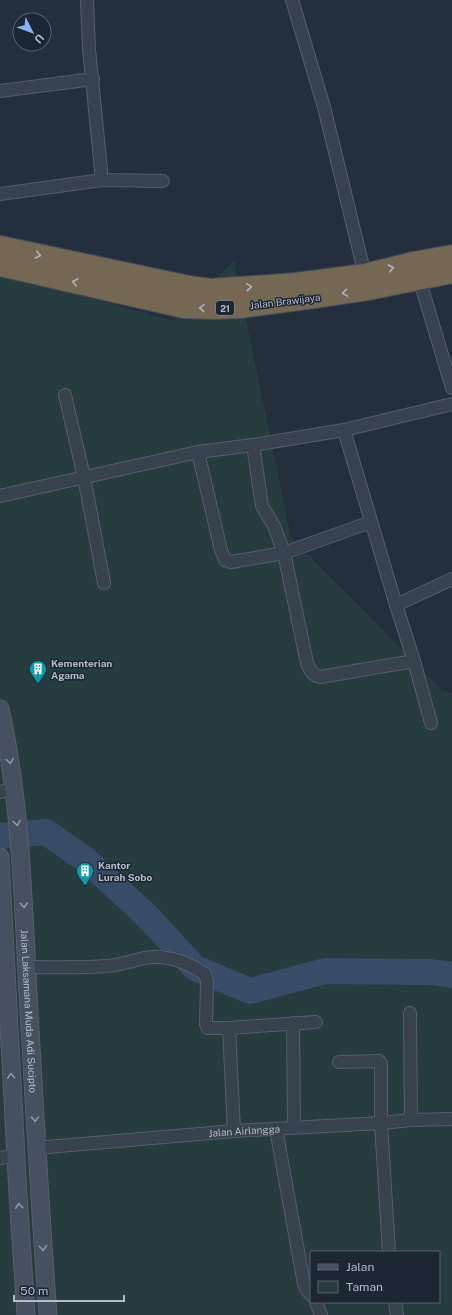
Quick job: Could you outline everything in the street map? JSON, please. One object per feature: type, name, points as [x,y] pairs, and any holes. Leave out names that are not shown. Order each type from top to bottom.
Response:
[{"type":"highway","name":"Jalan Brawijaya","points":[[0,248],[210,290],[296,284],[366,282],[419,278],[452,272]]},
{"type":"highway","name":"Jalan Brawijaya","points":[[0,265],[184,307],[215,308],[240,307],[314,298],[366,282],[414,263],[452,256]]},
{"type":"main road","name":"Jalan Laksamana Muda Adi Sucipto","points":[[0,709],[6,736],[9,792],[21,852],[36,1148],[48,1315]]},
{"type":"main road","name":"Jalan Laksamana Muda Adi Sucipto","points":[[0,857],[8,1156],[26,1315]]},
{"type":"street","points":[[87,0],[89,42],[102,180]]},
{"type":"street","points":[[293,0],[324,107],[366,282]]},
{"type":"street","points":[[0,91],[93,79]]},
{"type":"street","points":[[0,194],[102,180],[163,181]]},
{"type":"street","points":[[419,278],[452,388]]},
{"type":"street","points":[[65,395],[84,477],[104,582]]},
{"type":"street","points":[[0,496],[198,452],[344,430],[452,404]]},
{"type":"street","points":[[344,430],[414,661],[430,723]]},
{"type":"street","points":[[252,445],[262,506],[274,526],[284,553],[307,664],[310,671],[320,678],[414,661]]},
{"type":"street","points":[[198,452],[221,550],[225,560],[236,562],[284,553],[371,522]]},
{"type":"street","points":[[396,605],[452,579]]},
{"type":"street","points":[[1,876],[23,884]]},
{"type":"street","points":[[27,967],[107,966],[145,958],[171,958],[205,974],[207,978],[207,1027],[210,1029],[316,1022]]},
{"type":"street","points":[[410,1013],[411,1120]]},
{"type":"street","points":[[293,1024],[294,1127]]},
{"type":"street","points":[[229,1028],[234,1131]]},
{"type":"street","points":[[339,1062],[381,1062],[380,1124],[390,1251]]},
{"type":"street","name":"Jalan Airlangga","points":[[36,1148],[234,1131],[380,1124],[411,1120],[452,1119]]},
{"type":"street","points":[[276,1129],[304,1284],[310,1294]]},
{"type":"street","points":[[316,1303],[320,1315]]},
{"type":"street","points":[[396,1303],[397,1315]]},
{"type":"green space","points":[[234,261],[291,537],[443,691],[452,693],[452,1315],[0,1315],[0,273],[173,321]]},
{"type":"waterway","points":[[0,836],[46,832],[86,860],[146,915],[195,968],[250,991],[325,971],[431,972],[452,975]]},
{"type":"place","name":"Kementerian Agama","points":[[38,684]]},
{"type":"place","name":"Kantor Lurah Sobo","points":[[85,886]]}]
